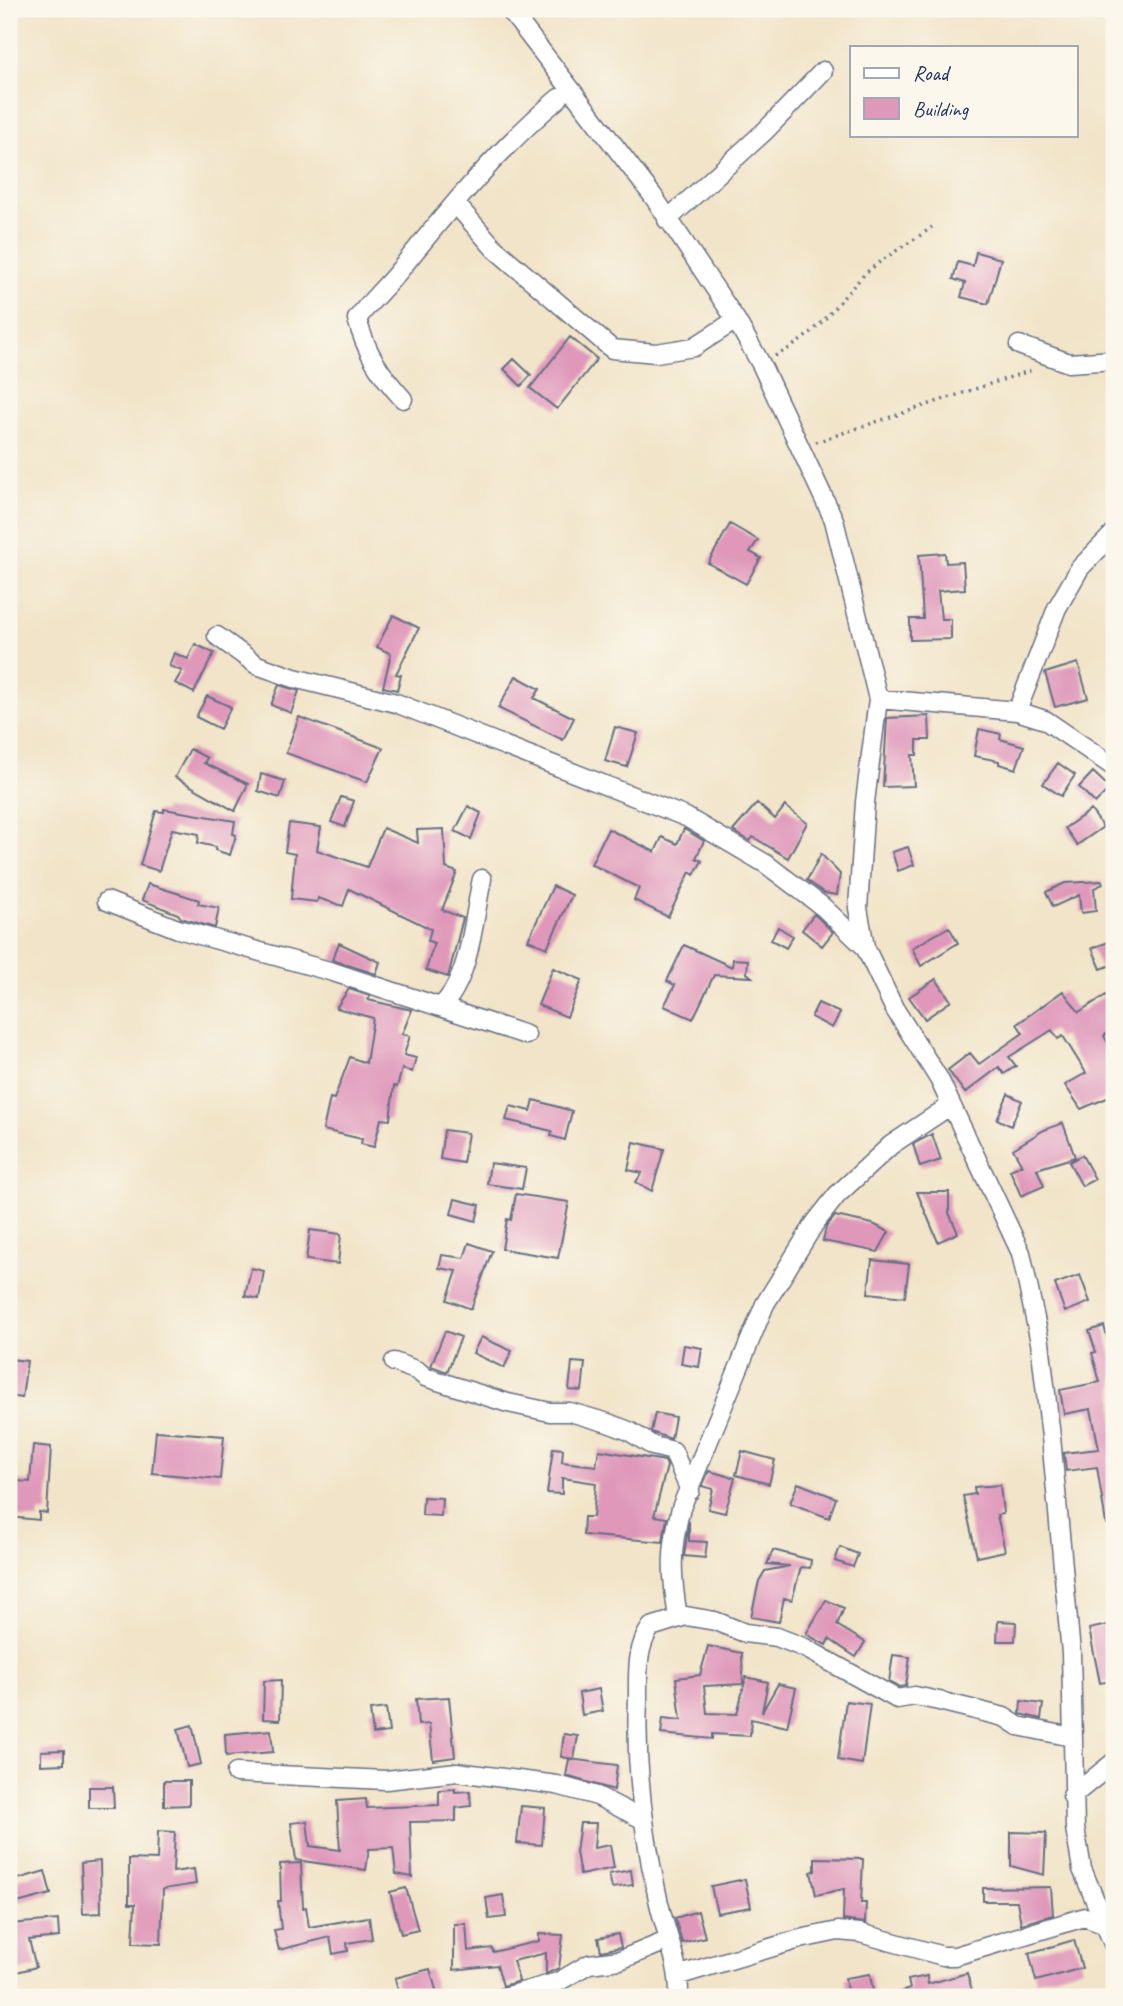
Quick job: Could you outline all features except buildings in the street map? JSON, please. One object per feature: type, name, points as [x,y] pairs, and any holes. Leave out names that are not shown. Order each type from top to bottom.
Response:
[{"type":"street","points":[[509,9],[653,196],[736,320],[761,364],[834,520],[878,699],[865,802],[858,908],[865,947],[894,1008],[939,1079],[1021,1253],[1040,1342],[1071,1653],[1072,1796],[1080,1860],[1114,1947]]},
{"type":"street","points":[[667,220],[765,131],[823,71]]},
{"type":"street","points":[[403,399],[378,372],[363,344],[357,319],[372,297],[392,280],[455,203],[519,134],[559,98]]},
{"type":"street","points":[[455,203],[495,249],[612,349],[656,353],[694,347],[736,320]]},
{"type":"street","points":[[1019,345],[1069,363],[1114,360]]},
{"type":"street","points":[[1017,711],[1057,608],[1080,568],[1114,533]]},
{"type":"street","points":[[217,636],[257,665],[294,678],[396,703],[686,817],[766,864],[823,907],[865,947]]},
{"type":"street","points":[[878,699],[1017,711],[1045,720],[1114,767]]},
{"type":"street","points":[[441,1006],[452,992],[464,962],[482,879]]},
{"type":"street","points":[[107,901],[178,929],[333,972],[526,1035]]},
{"type":"street","points":[[678,1618],[672,1579],[671,1544],[681,1508],[765,1304],[815,1223],[837,1195],[891,1145],[951,1105]]},
{"type":"street","points":[[394,1362],[418,1371],[425,1377],[508,1403],[550,1412],[570,1412],[629,1431],[653,1447],[673,1451],[690,1490]]},
{"type":"street","points":[[680,1997],[680,1975],[669,1940],[642,1819],[637,1769],[639,1653],[651,1627],[678,1618],[715,1621],[737,1631],[789,1640],[897,1699],[915,1696],[925,1698],[1004,1717],[1018,1726],[1072,1737]]},
{"type":"street","points":[[1072,1796],[1114,1762]]},
{"type":"street","points":[[236,1773],[386,1780],[457,1772],[557,1785],[597,1796],[642,1819]]},
{"type":"street","points":[[680,1975],[800,1939],[838,1931],[885,1939],[948,1957],[1086,1917],[1103,1924]]},
{"type":"street","points":[[504,1997],[558,1982],[589,1964],[620,1960],[669,1940]]},
{"type":"path","points":[[761,364],[803,342],[839,306],[863,276],[932,227]]},
{"type":"path","points":[[807,445],[1032,370],[1054,358]]}]
